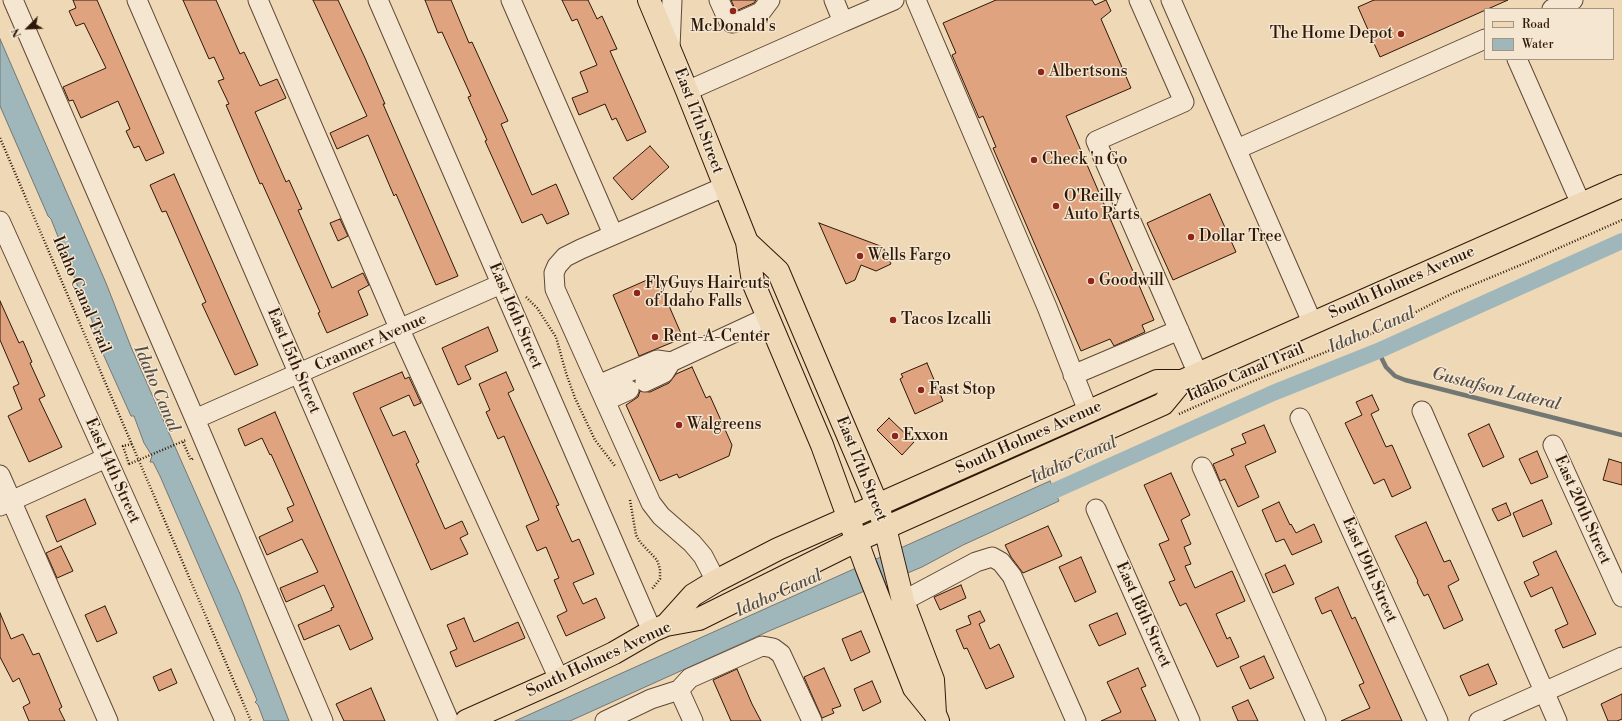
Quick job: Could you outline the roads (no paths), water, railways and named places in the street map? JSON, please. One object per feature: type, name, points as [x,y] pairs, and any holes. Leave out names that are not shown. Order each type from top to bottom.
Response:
[{"type":"main road","name":"East 17th Street","points":[[649,0],[747,242],[753,282],[822,445],[850,516],[866,566],[914,688],[937,717]]},
{"type":"main road","name":"South Holmes Avenue","points":[[659,628],[687,600],[716,581],[778,549],[1157,381],[1190,377],[1622,186]]},
{"type":"main road","name":"East 17th Street","points":[[747,242],[778,272],[877,504],[888,538],[901,593],[932,680],[937,717]]},
{"type":"main road","name":"South Holmes Avenue","points":[[466,721],[559,679],[659,628],[699,620],[858,540],[888,538],[1163,404],[1190,377]]},
{"type":"street","points":[[13,0],[195,419],[323,721]]},
{"type":"street","name":"East 15th Street","points":[[137,0],[449,721]]},
{"type":"street","points":[[258,0],[400,330],[559,679]]},
{"type":"street","name":"East 16th Street","points":[[378,0],[502,284],[659,628]]},
{"type":"street","points":[[511,0],[613,234]]},
{"type":"street","points":[[670,50],[672,0]]},
{"type":"street","points":[[719,0],[728,20],[732,23],[761,12],[770,0]]},
{"type":"street","points":[[834,0],[843,22]]},
{"type":"street","points":[[687,91],[894,0]]},
{"type":"street","points":[[916,0],[1047,307],[1088,411]]},
{"type":"street","points":[[1139,0],[1184,102],[1096,141],[1179,330],[1190,377]]},
{"type":"street","points":[[1172,0],[1312,322]]},
{"type":"street","points":[[1554,8],[1573,0]]},
{"type":"street","points":[[1237,149],[1484,39]]},
{"type":"street","points":[[1517,60],[1581,204]]},
{"type":"street","points":[[716,581],[703,556],[692,543],[661,516],[651,503],[555,288],[554,273],[565,257],[613,234],[724,187]]},
{"type":"street","name":"East 14th Street","points":[[0,221],[225,721]]},
{"type":"street","name":"Cranmer Avenue","points":[[195,419],[502,284]]},
{"type":"street","points":[[602,393],[637,386],[664,373],[671,362],[768,317]]},
{"type":"street","points":[[1073,375],[1179,330]]},
{"type":"street","points":[[602,393],[657,360],[671,362]]},
{"type":"street","points":[[1422,411],[1557,721]]},
{"type":"street","name":"East 19th Street","points":[[1300,418],[1438,721]]},
{"type":"street","name":"East 20th Street","points":[[1553,445],[1622,597]]},
{"type":"street","points":[[6,503],[106,458]]},
{"type":"street","points":[[1202,468],[1316,721]]},
{"type":"street","points":[[0,475],[6,503],[108,721]]},
{"type":"street","name":"East 18th Street","points":[[1096,508],[1190,721]]},
{"type":"street","points":[[901,593],[976,562],[992,557],[1001,562],[1012,576],[1076,721]]},
{"type":"street","points":[[605,721],[651,699],[679,690],[690,678],[762,646],[772,648],[781,654],[812,721]]},
{"type":"street","points":[[1480,721],[1622,657]]},
{"type":"street","points":[[679,690],[692,721]]},
{"type":"water","name":"Idaho Canal","points":[[0,39],[106,283],[131,347],[240,594],[289,721],[264,721],[258,705],[255,702],[257,700],[160,476],[153,462],[150,462],[152,456],[144,443],[134,416],[131,416],[104,356],[85,300],[80,292],[51,219],[48,216],[0,106]]},
{"type":"water","name":"Idaho Canal","points":[[1050,481],[1059,501],[963,545],[922,567],[769,631],[570,721],[515,721]]},
{"type":"waterway","name":"Idaho Canal","points":[[1036,499],[1273,393],[1378,351],[1622,241]]},
{"type":"waterway","name":"Gustafson Lateral","points":[[1378,351],[1386,367],[1395,376],[1405,380],[1622,435]]},
{"type":"place","name":"McDonald's","points":[[733,11]]},
{"type":"place","name":"The Home Depot","points":[[1401,34]]},
{"type":"place","name":"Albertsons","points":[[1041,72]]},
{"type":"place","name":"Check 'n Go","points":[[1034,160]]},
{"type":"place","name":"O'Reilly Auto Parts","points":[[1056,206]]},
{"type":"place","name":"Dollar Tree","points":[[1191,237]]},
{"type":"place","name":"Wells Fargo","points":[[860,256]]},
{"type":"place","name":"Goodwill","points":[[1091,281]]},
{"type":"place","name":"FlyGuys Haircuts of Idaho Falls","points":[[637,293]]},
{"type":"place","name":"Tacos Izcalli","points":[[893,320]]},
{"type":"place","name":"Rent-A-Center","points":[[655,337]]},
{"type":"place","name":"Fast Stop","points":[[921,390]]},
{"type":"place","name":"Walgreens","points":[[679,425]]},
{"type":"place","name":"Exxon","points":[[895,436]]}]
